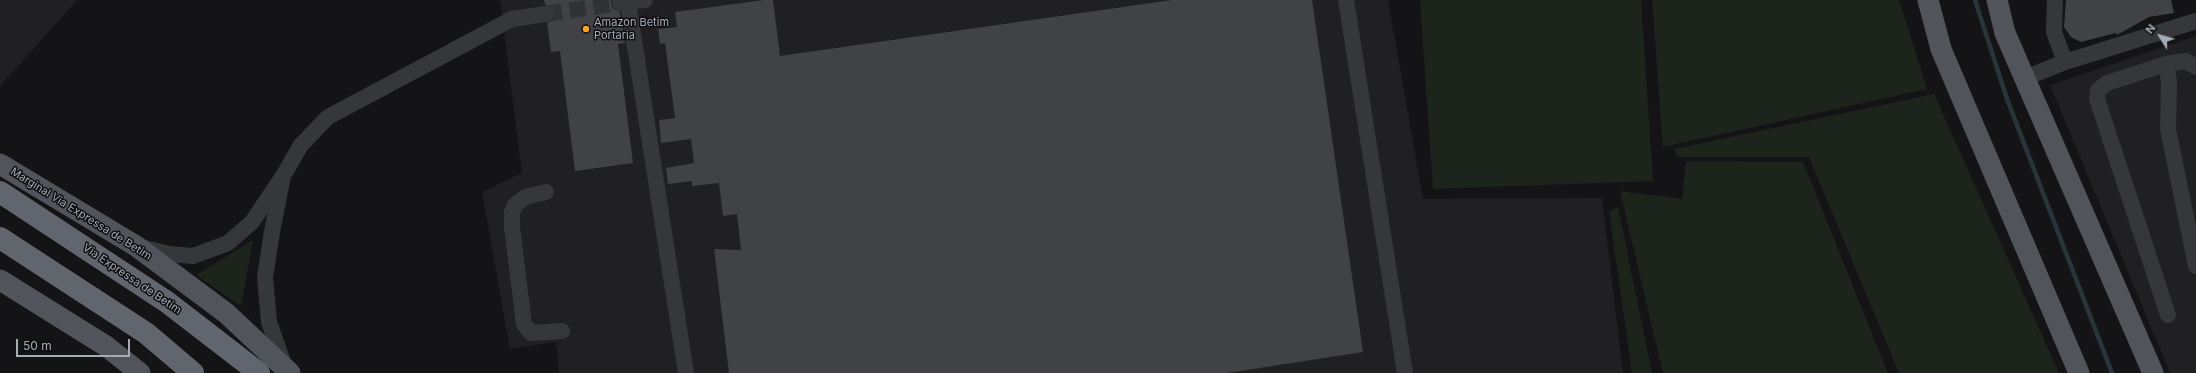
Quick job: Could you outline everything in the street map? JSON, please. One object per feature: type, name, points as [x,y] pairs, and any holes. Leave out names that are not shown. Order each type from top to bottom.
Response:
[{"type":"highway","name":"Via Expressa de Betim","points":[[0,192],[167,302],[259,373]]},
{"type":"highway","points":[[0,238],[146,333],[194,373]]},
{"type":"main road","points":[[1928,0],[1941,49],[2079,373]]},
{"type":"main road","points":[[1997,0],[2005,33],[2153,373]]},
{"type":"main road","name":"Marginal Via Expressa de Betim","points":[[0,164],[136,246],[226,313],[287,369]]},
{"type":"main road","points":[[0,280],[106,346],[140,373]]},
{"type":"street","points":[[645,0],[624,2],[686,373]]},
{"type":"street","points":[[1346,0],[1405,373]]},
{"type":"street","points":[[2055,0],[2054,32],[2065,62]]},
{"type":"street","points":[[136,246],[168,254],[193,256],[228,244],[252,222],[283,176],[301,145],[328,117],[512,19],[546,14]]},
{"type":"street","points":[[2025,78],[2065,62],[2196,21]]},
{"type":"street","points":[[2168,315],[2097,99],[2098,90],[2107,83],[2166,64],[2186,61],[2196,67]]},
{"type":"street","points":[[2166,64],[2168,81],[2168,129],[2196,266]]},
{"type":"street","points":[[283,176],[265,277],[269,322],[287,369]]},
{"type":"street","points":[[546,192],[525,198],[515,205],[512,212],[512,227],[524,324],[531,333],[562,331]]},
{"type":"shaded area","points":[[0,0],[77,0],[0,86]]},
{"type":"shaded area","points":[[500,0],[1388,0],[1423,199],[1602,198],[1623,373],[559,373],[556,342],[510,349],[482,192],[522,173]]},
{"type":"shaded area","points":[[1420,0],[1641,0],[1653,181],[1433,189]]},
{"type":"shaded area","points":[[1652,0],[1899,0],[1927,89],[1663,147]]},
{"type":"shaded area","points":[[2196,36],[2196,373],[2170,373],[2050,85]]},
{"type":"shaded area","points":[[1934,94],[2059,373],[1899,373],[1809,157],[1677,157],[1674,149]]},
{"type":"shaded area","points":[[1686,161],[1803,162],[1888,373],[1663,373],[1620,191],[1682,199]]},
{"type":"shaded area","points":[[1618,207],[1652,373],[1632,373],[1609,212]]},
{"type":"shaded area","points":[[253,240],[241,306],[196,275]]},
{"type":"building","points":[[544,0],[611,0],[612,8],[620,12],[625,43],[618,44],[633,163],[575,171],[560,51],[551,52],[547,23],[555,18],[555,12],[553,8],[545,5]]},
{"type":"building","points":[[773,0],[780,56],[1172,0],[1312,0],[1363,352],[1227,373],[729,373],[714,249],[741,250],[737,214],[723,216],[719,183],[692,186],[692,181],[668,184],[666,168],[694,163],[691,139],[661,143],[659,120],[675,118],[665,43],[660,44],[658,29],[677,27],[675,12]]},
{"type":"building","points":[[2066,0],[2171,0],[2174,13],[2149,17],[2117,35],[2116,33],[2081,42],[2071,37],[2064,27]]},
{"type":"waterway","points":[[1975,0],[2007,99],[2112,373]]},
{"type":"tunnel","points":[[546,14],[620,3]]},
{"type":"place","name":"Amazon Betim Portaria","points":[[586,29]]}]
